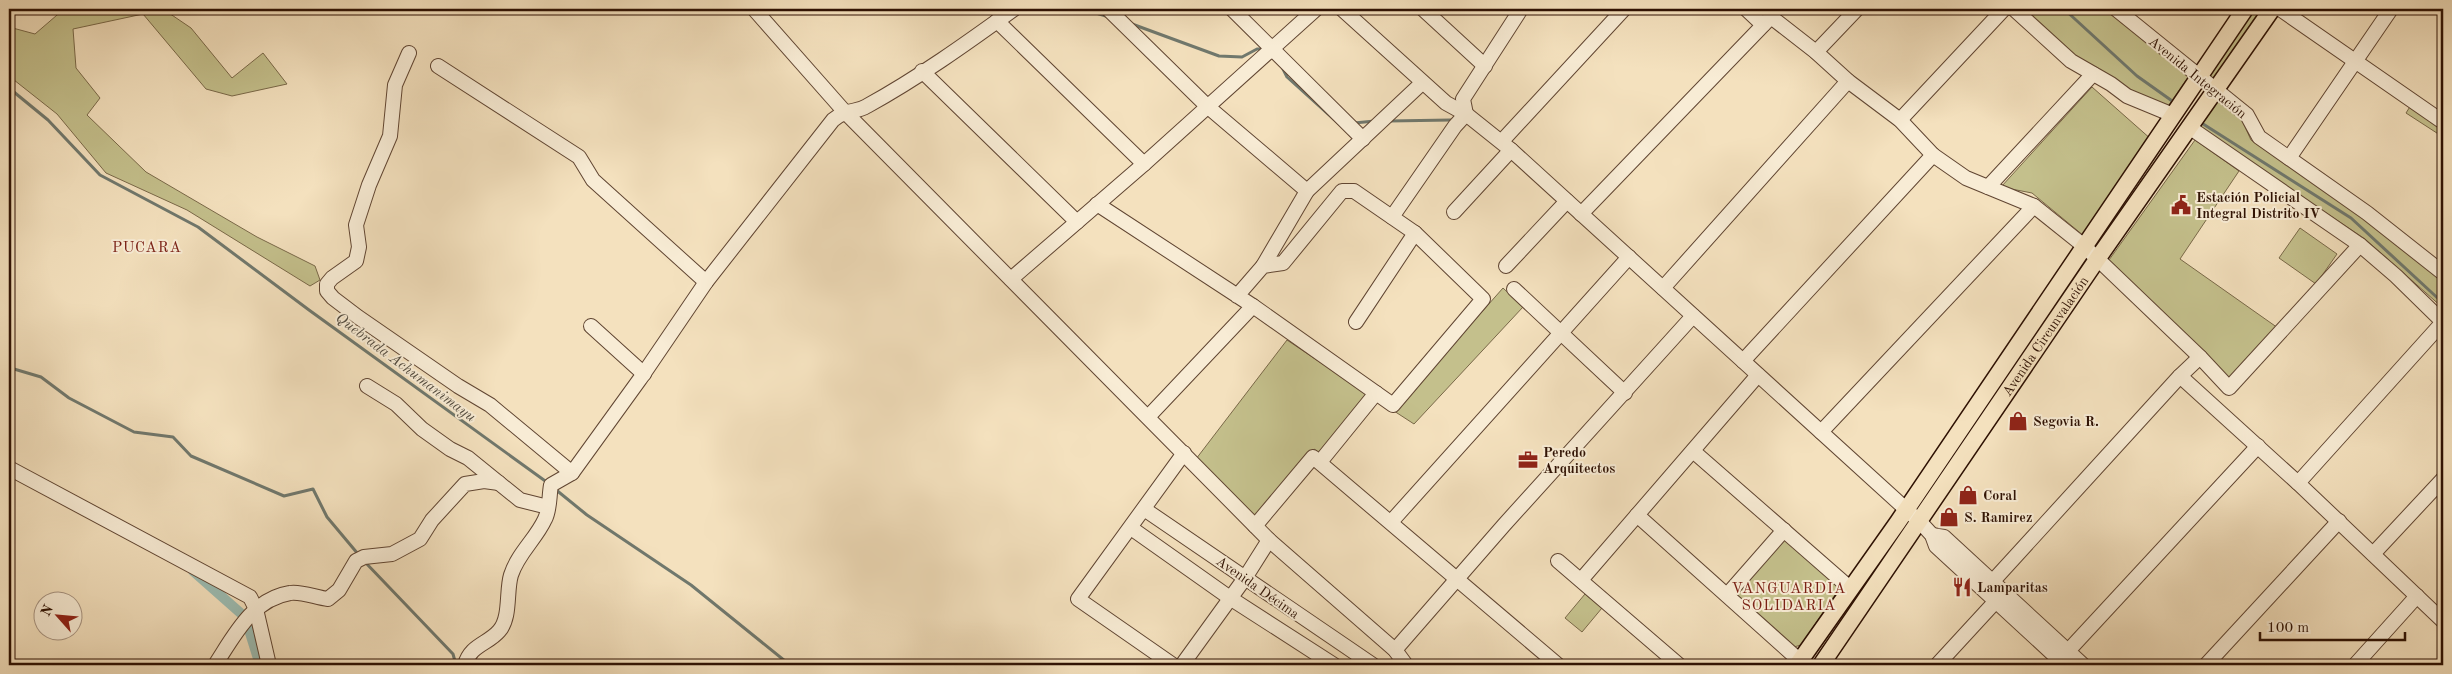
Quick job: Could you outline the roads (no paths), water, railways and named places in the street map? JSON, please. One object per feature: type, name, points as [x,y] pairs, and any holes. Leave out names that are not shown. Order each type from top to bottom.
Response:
[{"type":"main road","name":"Avenida Circunvalación","points":[[1798,663],[1906,511],[2245,9]]},
{"type":"main road","name":"Avenida Circunvalación","points":[[1821,665],[2098,258],[2272,9]]},
{"type":"street","points":[[754,9],[844,111],[1255,526],[1395,650],[1406,665]]},
{"type":"street","points":[[465,665],[466,658],[480,644],[500,631],[511,576],[520,554],[545,519],[551,485],[572,473],[644,374],[706,282],[833,120],[844,111],[865,108],[922,72],[1014,9]]},
{"type":"street","points":[[1108,9],[1207,106],[1307,191]]},
{"type":"street","points":[[1232,9],[1363,139]]},
{"type":"street","points":[[1012,279],[1144,164],[1316,9]]},
{"type":"street","points":[[1342,9],[1446,103],[1466,114],[1506,145],[1920,522],[1932,535],[1936,546],[2065,665]]},
{"type":"street","points":[[1423,9],[1485,66]]},
{"type":"street","points":[[1466,114],[1463,99],[1521,9]]},
{"type":"street","points":[[1454,212],[1506,145],[1624,9]]},
{"type":"street","points":[[1746,9],[1763,25]]},
{"type":"street","points":[[1816,52],[1858,9]]},
{"type":"street","points":[[1900,120],[2004,9]]},
{"type":"street","points":[[2014,9],[2072,61],[2111,84],[2127,96],[2177,109]]},
{"type":"street","points":[[2280,9],[2443,122]]},
{"type":"street","points":[[2289,158],[2391,9]]},
{"type":"street","name":"Avenida Integración","points":[[2125,12],[2198,76],[2247,115],[2259,137],[2367,213],[2443,273]]},
{"type":"street","points":[[1581,214],[1771,16],[1816,52],[1848,82],[1900,120],[1933,155],[1966,178],[2034,206],[2084,246],[2200,357],[2229,388],[2360,245]]},
{"type":"street","points":[[996,21],[1144,164]]},
{"type":"street","points":[[408,53],[395,85],[390,136],[369,186],[356,225],[360,247],[356,261],[332,278],[327,284],[326,291],[366,322],[458,386],[490,405],[572,473]]},
{"type":"street","points":[[438,66],[579,157],[593,180],[706,282]]},
{"type":"street","points":[[922,72],[1077,222]]},
{"type":"street","points":[[1988,187],[2092,74]]},
{"type":"street","points":[[1663,288],[1848,82]]},
{"type":"street","points":[[1237,296],[1263,266],[1307,191],[1422,83]]},
{"type":"street","points":[[1392,217],[1455,126],[1466,114]]},
{"type":"street","points":[[2194,120],[2360,245],[2396,276],[2443,322],[2298,483]]},
{"type":"street","points":[[1743,361],[1933,155]]},
{"type":"street","points":[[1097,204],[1253,306],[1393,405],[1483,299],[1415,233],[1354,191],[1342,191],[1283,263],[1263,266]]},
{"type":"street","points":[[1506,266],[1567,201]]},
{"type":"street","points":[[1821,432],[2034,206]]},
{"type":"street","points":[[1356,322],[1415,233]]},
{"type":"street","points":[[1391,522],[1629,257]]},
{"type":"street","points":[[1514,289],[1625,393]]},
{"type":"street","points":[[1148,417],[1253,306]]},
{"type":"street","points":[[1395,650],[1693,316]]},
{"type":"street","points":[[591,326],[644,374]]},
{"type":"street","points":[[1992,581],[2180,376],[2200,357]]},
{"type":"street","points":[[1581,580],[1758,375]]},
{"type":"street","points":[[2180,376],[2339,521],[2443,621]]},
{"type":"street","points":[[367,386],[396,404],[422,429],[450,449],[468,458],[520,500],[548,507]]},
{"type":"street","points":[[1320,462],[1376,394]]},
{"type":"street","points":[[2068,651],[2258,446]]},
{"type":"street","points":[[1693,450],[1851,589]]},
{"type":"street","points":[[1173,665],[1078,599],[1184,453]]},
{"type":"street","points":[[1255,526],[1313,457],[1558,665]]},
{"type":"street","points":[[9,468],[250,597],[256,609],[269,665]]},
{"type":"street","points":[[2373,554],[2443,479]]},
{"type":"street","points":[[215,665],[240,625],[256,609],[292,592],[328,599],[339,590],[356,561],[364,557],[392,554],[420,539],[432,520],[465,484],[484,481],[499,483]]},
{"type":"street","name":"Avenida Décima","points":[[1144,509],[1373,665]]},
{"type":"street","points":[[1637,515],[1727,595],[1798,663]]},
{"type":"street","points":[[2206,665],[2339,521]]},
{"type":"street","name":"Avenida Décima","points":[[1130,528],[1230,598],[1334,665]]},
{"type":"street","points":[[1727,595],[1784,530]]},
{"type":"street","points":[[1932,535],[1944,537],[2083,665]]},
{"type":"street","points":[[1182,665],[1269,540]]},
{"type":"street","points":[[1558,561],[1679,665]]},
{"type":"street","points":[[2355,665],[2417,596]]},
{"type":"street","points":[[1937,665],[1995,602]]},
{"type":"waterway","points":[[1083,9],[1109,17]]},
{"type":"waterway","points":[[2064,9],[2137,76],[2175,103]]},
{"type":"waterway","points":[[1132,24],[1219,56],[1242,57],[1257,49],[1265,49]]},
{"type":"waterway","points":[[1282,67],[1287,77],[1339,124]]},
{"type":"waterway","name":"Quebrada Achumanimayu","points":[[9,88],[48,120],[100,175],[198,227],[548,483]]},
{"type":"waterway","points":[[1389,121],[1451,120]]},
{"type":"waterway","points":[[1354,123],[1375,121]]},
{"type":"waterway","points":[[2200,122],[2351,218],[2443,303]]},
{"type":"waterway","points":[[9,365],[14,369],[41,377],[69,398],[134,432],[173,437],[191,456],[284,496],[313,489],[327,517],[358,554]]},
{"type":"waterway","name":"Quebrada Achumanimayu","points":[[555,489],[587,515],[691,585],[790,665]]},
{"type":"waterway","points":[[364,561],[453,654],[456,665]]},
{"type":"waterway","points":[[193,571],[245,617],[260,665]]},
{"type":"place","name":"Estación Policial Integral Distrito IV","points":[[2181,205]]},
{"type":"place","name":"Segovia R.","points":[[2018,421]]},
{"type":"place","name":"Peredo Arquitectos","points":[[1528,460]]},
{"type":"place","name":"Coral","points":[[1968,495]]},
{"type":"place","name":"S. Ramirez","points":[[1949,517]]},
{"type":"place","name":"Lamparitas","points":[[1962,587]]},
{"type":"district","name":"PUCARA","points":[[147,247]]},
{"type":"district","name":"VANGUARDIA SOLIDARIA","points":[[1789,596]]}]
